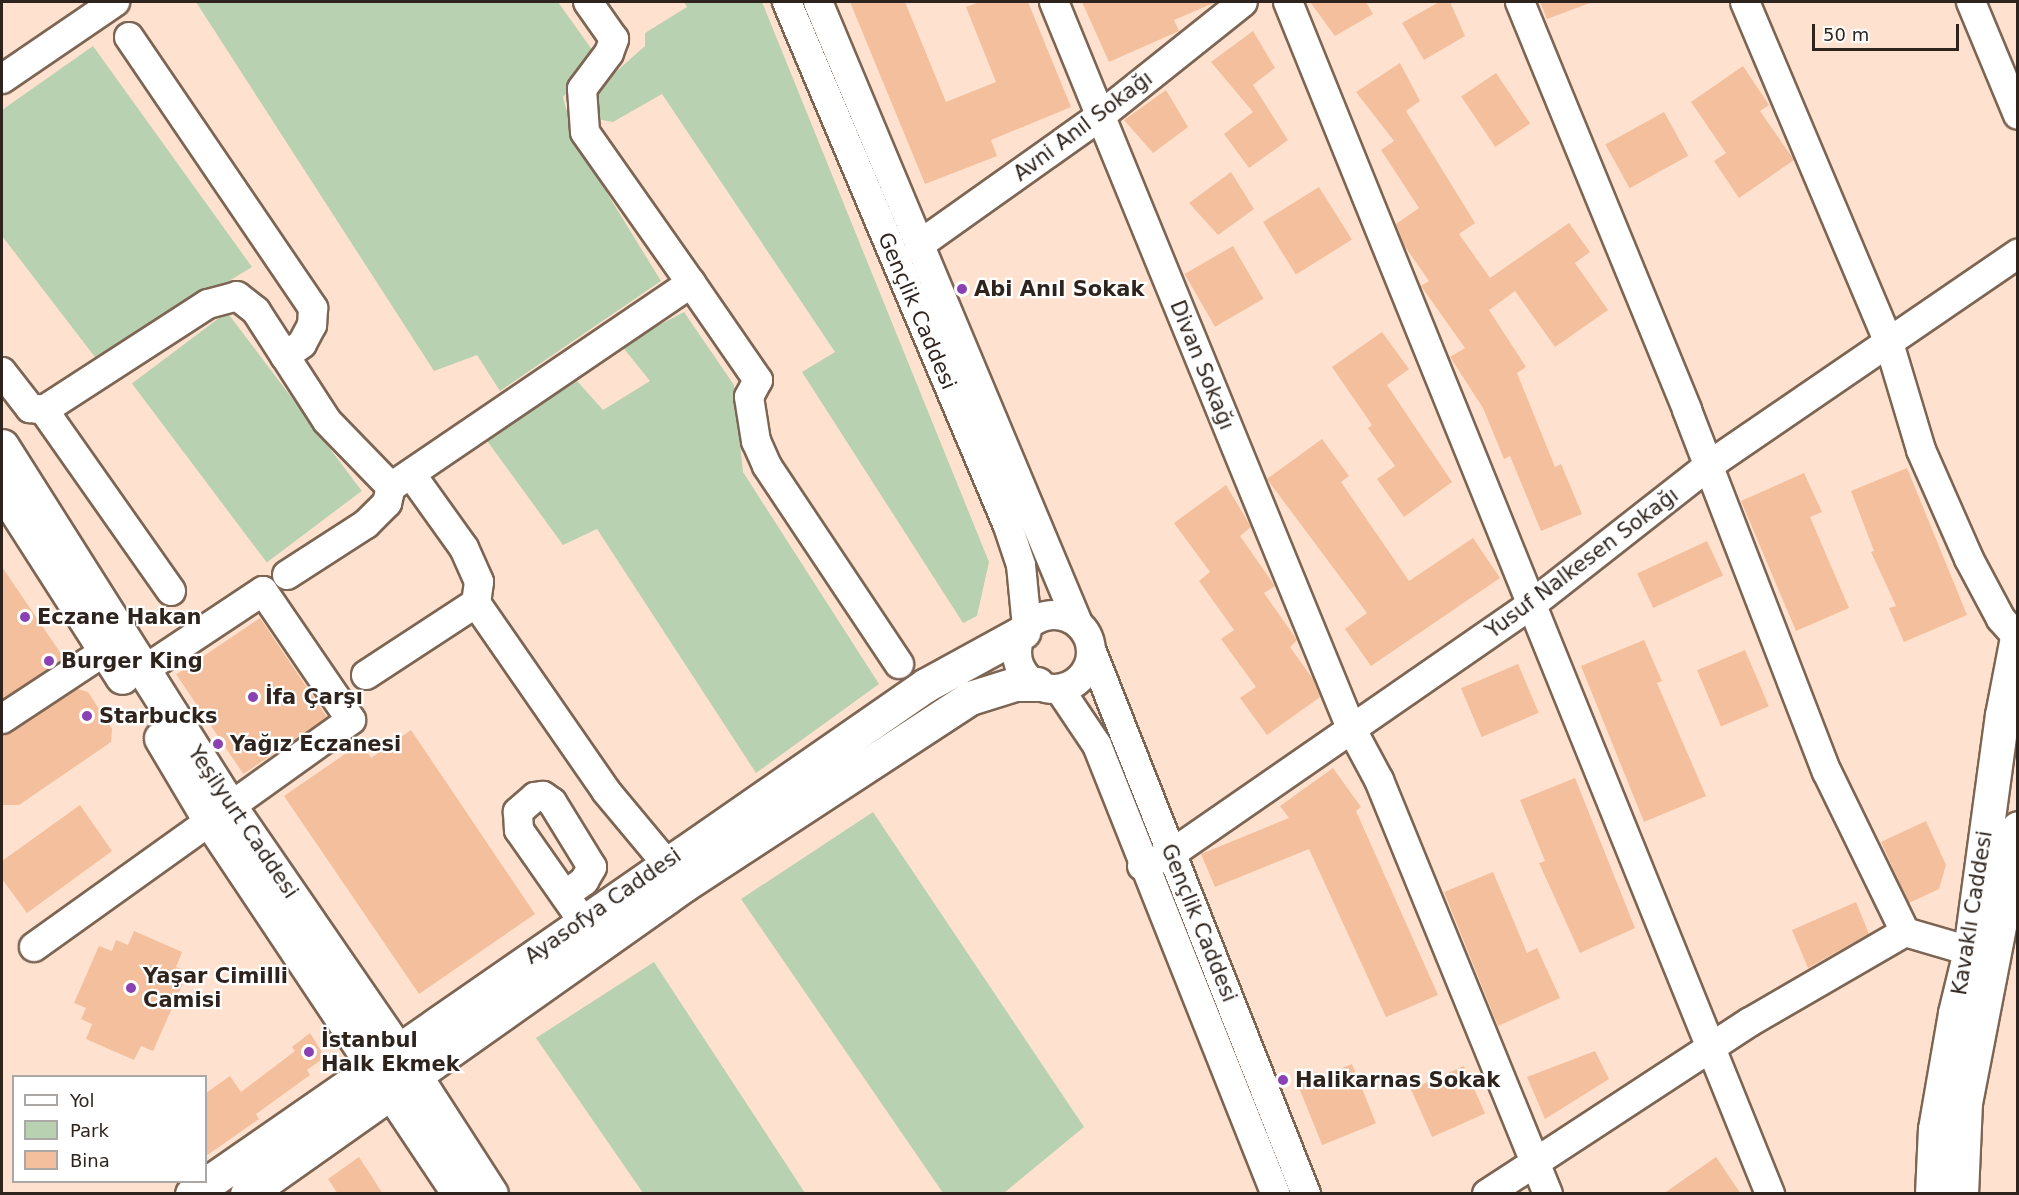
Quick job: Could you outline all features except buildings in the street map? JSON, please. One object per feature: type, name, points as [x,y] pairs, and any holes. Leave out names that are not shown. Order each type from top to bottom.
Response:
[{"type":"main road","name":"Yeşilyurt Caddesi","points":[[2,446],[144,670],[219,812]]},
{"type":"main road","name":"Yeşilyurt Caddesi","points":[[2,489],[105,651],[219,812],[395,1070],[491,1194]]},
{"type":"main road","name":"Ayasofya Caddesi","points":[[192,1194],[395,1070],[676,873],[926,684],[1025,629]]},
{"type":"main road","name":"Kavaklı Caddesi","points":[[1932,1194],[1935,1129],[1970,951],[2002,715],[2017,634]]},
{"type":"main road","name":"Ayasofya Caddesi","points":[[247,1194],[395,1070],[573,908],[676,873],[970,698],[1015,684],[1048,687]]},
{"type":"main road","name":"Kavaklı Caddesi","points":[[1961,1194],[1965,1103],[2018,828]]},
{"type":"main road","name":"Yeşilyurt Caddesi","points":[[395,1070],[459,1194]]},
{"type":"street","points":[[2,77],[115,2]]},
{"type":"street","points":[[588,2],[614,39],[609,53],[582,89],[585,132],[758,380],[749,397],[756,441],[767,466],[899,664]]},
{"type":"street","name":"Gençlik Caddesi","points":[[787,2],[1008,526],[1021,565],[1025,629]]},
{"type":"street","name":"Gençlik Caddesi","points":[[818,2],[1077,621]]},
{"type":"street","name":"Divan Sokağı","points":[[1054,2],[1099,117],[1351,728],[1379,780],[1548,1194]]},
{"type":"street","name":"Avni Anıl Sokağı","points":[[919,245],[1099,117],[1243,2]]},
{"type":"street","points":[[1288,2],[1770,1194]]},
{"type":"street","points":[[1520,2],[1708,466],[1827,772],[1905,932]]},
{"type":"street","points":[[1745,2],[1889,343],[1921,450],[1935,483],[1969,559],[2001,619],[2017,634]]},
{"type":"street","points":[[1971,2],[2018,115]]},
{"type":"street","points":[[129,37],[313,308],[312,325],[302,344],[285,356]]},
{"type":"street","name":"Yusuf Nalkesen Sokağı","points":[[1142,866],[1171,854],[1531,605],[1708,466],[2018,254]]},
{"type":"street","points":[[287,575],[366,524],[387,503],[401,480],[691,283]]},
{"type":"street","points":[[2,372],[30,408],[44,410],[208,304],[237,296],[256,311],[327,422],[401,480],[465,548],[479,582],[476,603],[606,790],[676,873]]},
{"type":"street","points":[[44,410],[171,591]]},
{"type":"street","points":[[34,947],[219,812],[351,720],[263,591],[144,670]]},
{"type":"street","points":[[366,675],[476,603]]},
{"type":"street","points":[[1053,614],[1077,621],[1090,641],[1092,652],[1083,676],[1048,687],[1027,677],[1018,661],[1018,643],[1025,629],[1053,614]]},
{"type":"street","points":[[2,719],[105,651]]},
{"type":"street","name":"Gençlik Caddesi","points":[[1092,652],[1306,1194]]},
{"type":"street","name":"Gençlik Caddesi","points":[[1048,687],[1097,745],[1142,866],[1276,1194]]},
{"type":"street","points":[[1487,1194],[1536,1165],[1711,1048],[1905,932],[1970,951]]},
{"type":"green space","points":[[196,2],[558,2],[598,58],[563,97],[575,141],[661,281],[500,391],[477,355],[434,371]]},
{"type":"green space","points":[[684,2],[762,2],[989,562],[977,616],[963,623],[802,372],[835,352],[662,94],[613,122],[591,118],[593,92],[645,46],[645,33],[687,7]]},
{"type":"green space","points":[[93,46],[252,267],[98,361],[2,236],[2,110]]},
{"type":"green space","points":[[227,312],[362,491],[267,563],[132,384]]},
{"type":"green space","points":[[684,312],[734,385],[743,472],[879,684],[756,773],[597,529],[563,545],[485,438],[577,381],[603,410],[650,381],[621,345]]},
{"type":"green space","points":[[873,812],[1084,1127],[1004,1193],[943,1193],[741,899]]},
{"type":"green space","points":[[654,962],[805,1193],[643,1193],[536,1038]]},
{"type":"place","name":"Abi Anıl Sokak","points":[[962,289]]},
{"type":"place","name":"Eczane Hakan","points":[[25,617]]},
{"type":"place","name":"Burger King","points":[[49,661]]},
{"type":"place","name":"İfa Çarşı","points":[[253,697]]},
{"type":"place","name":"Starbucks","points":[[87,716]]},
{"type":"place","name":"Yağız Eczanesi","points":[[218,744]]},
{"type":"place","name":"Yaşar Cimilli Camisi","points":[[131,988]]},
{"type":"place","name":"İstanbul Halk Ekmek","points":[[309,1052]]},
{"type":"place","name":"Halikarnas Sokak","points":[[1283,1080]]}]
